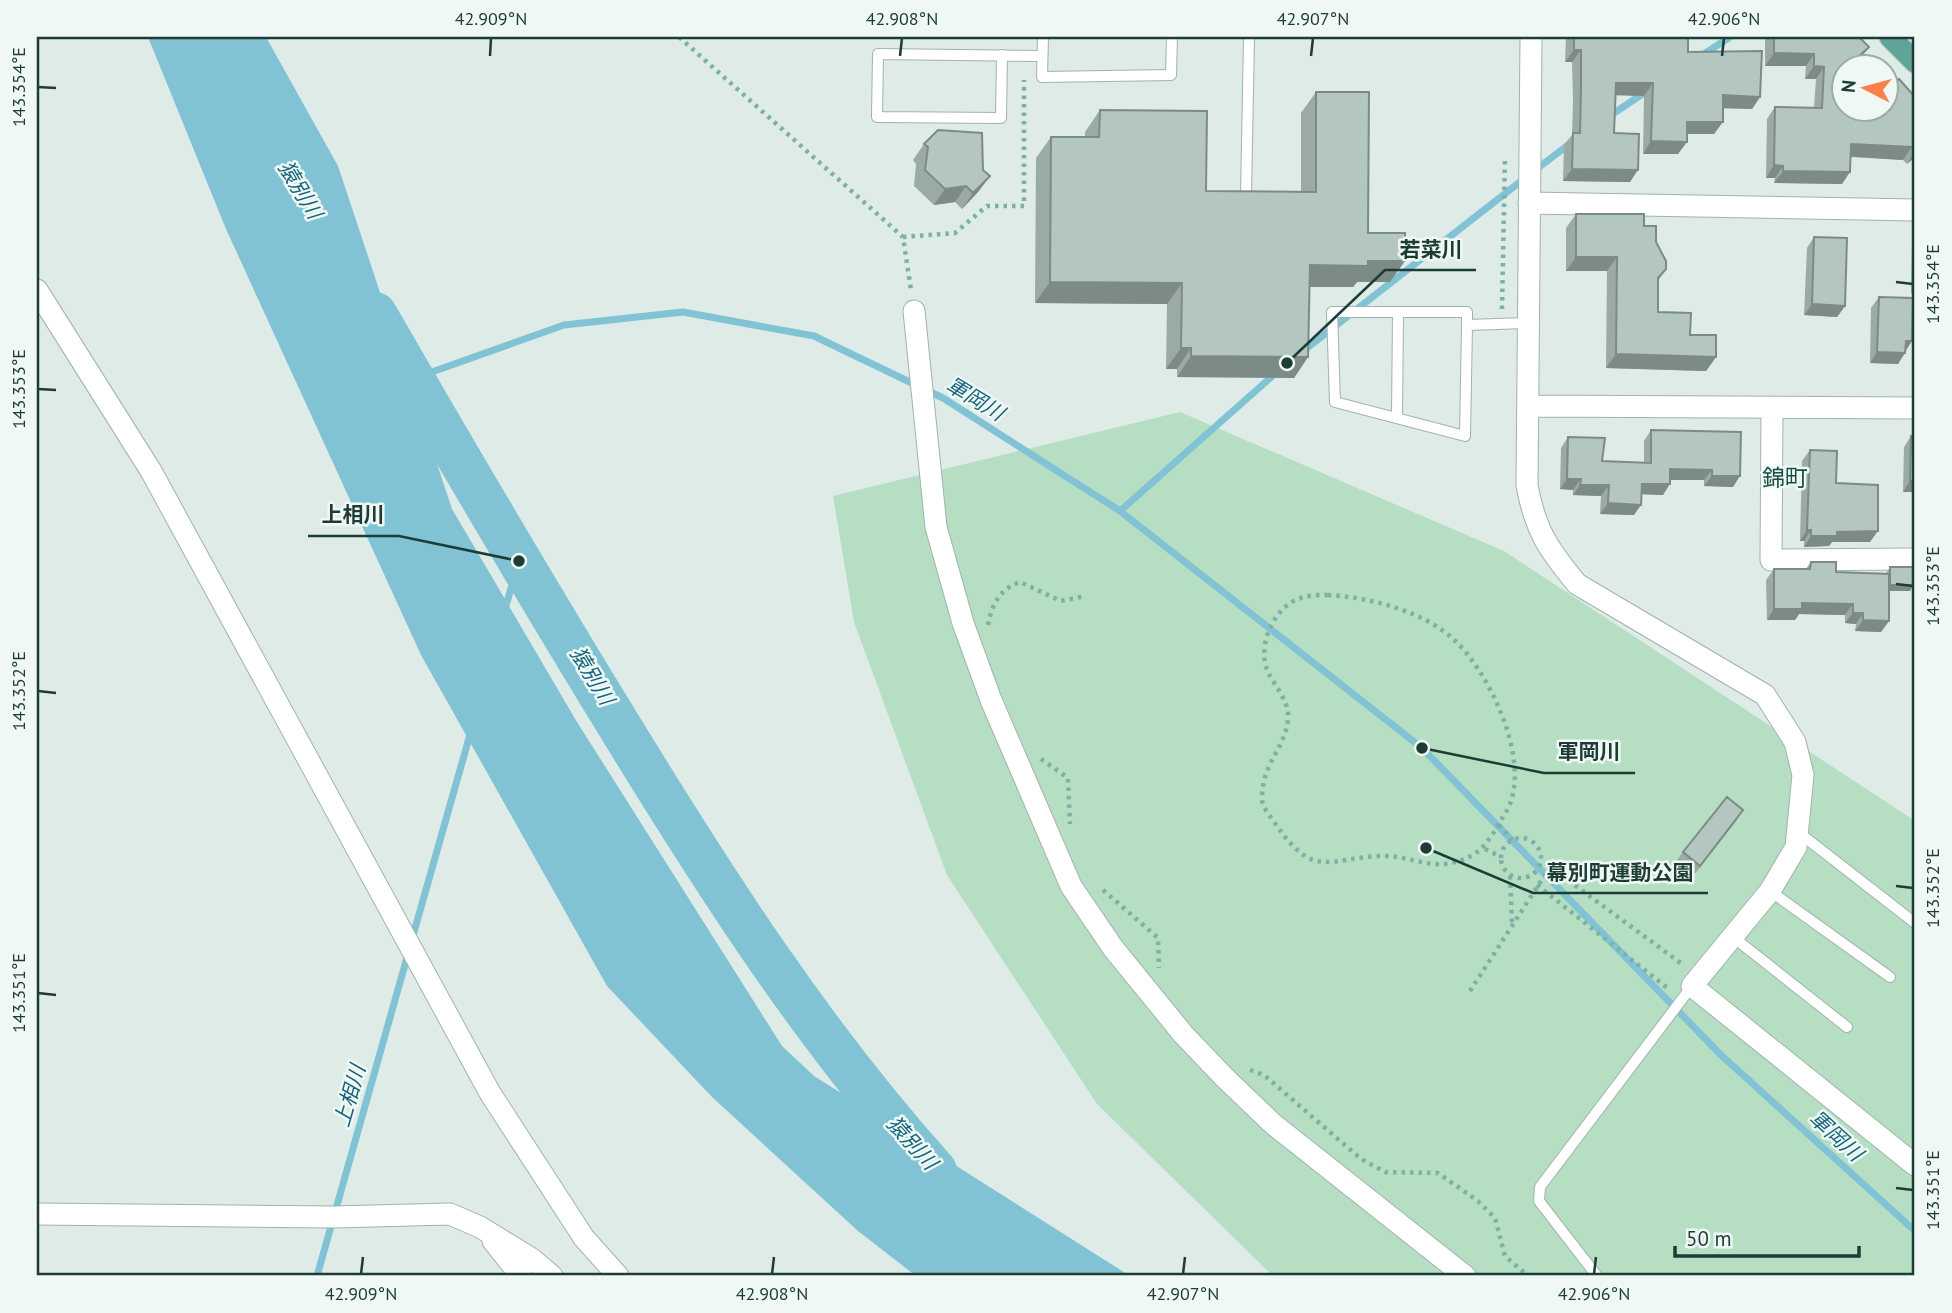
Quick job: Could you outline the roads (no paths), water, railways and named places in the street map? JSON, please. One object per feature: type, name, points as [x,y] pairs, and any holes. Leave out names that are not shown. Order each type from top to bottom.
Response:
[{"type":"main road","points":[[1890,37],[1915,62]]},
{"type":"street","points":[[1531,37],[1528,323],[1530,406],[1527,485],[1533,521],[1555,558],[1577,584],[1765,695],[1795,743],[1803,775],[1796,847],[1770,891],[1691,987],[1915,1165]]},
{"type":"street","points":[[1529,203],[1915,210]]},
{"type":"street","points":[[37,290],[151,471],[490,1093],[584,1238],[618,1276]]},
{"type":"street","points":[[914,312],[936,527],[962,623],[1071,886],[1113,948],[1183,1034],[1224,1077],[1273,1124],[1465,1276]]},
{"type":"street","points":[[1530,406],[1915,408]]},
{"type":"street","points":[[1772,408],[1770,560],[1915,559]]},
{"type":"street","points":[[37,1214],[334,1217],[450,1214],[480,1227],[532,1259],[552,1276]]},
{"type":"street","points":[[480,1227],[521,1276]]},
{"type":"lane","points":[[1043,37],[1042,77],[1171,75],[1172,37]]},
{"type":"lane","points":[[1246,196],[1249,37]]},
{"type":"lane","points":[[1002,55],[1001,118],[877,117],[878,54],[1002,55],[1042,56]]},
{"type":"lane","points":[[1398,312],[1398,418]]},
{"type":"lane","points":[[1398,312],[1467,312],[1465,436],[1335,402],[1332,313],[1398,312]]},
{"type":"lane","points":[[1467,325],[1528,323]]},
{"type":"lane","points":[[1798,832],[1915,923]]},
{"type":"lane","points":[[1770,891],[1890,977]]},
{"type":"lane","points":[[1733,937],[1847,1027]]},
{"type":"lane","points":[[1597,1276],[1539,1201],[1540,1187],[1691,987]]},
{"type":"water","points":[[148,37],[266,37],[338,166],[452,509],[577,722],[782,1046],[814,1076],[1130,1276],[916,1276],[858,1231],[712,1097],[607,986],[421,655],[226,229]]},
{"type":"waterway","points":[[1701,56],[1730,37]]},
{"type":"waterway","points":[[1608,117],[1647,91]]},
{"type":"waterway","points":[[1534,171],[1572,142]]},
{"type":"waterway","points":[[1302,352],[1525,178]]},
{"type":"waterway","name":"軍岡川","points":[[412,379],[564,325],[683,312],[814,336],[943,398],[1120,511],[1422,748],[1721,1055],[1915,1231]]},
{"type":"waterway","name":"猿別川","points":[[375,314],[560,628],[731,903],[848,1067],[935,1171]]},
{"type":"waterway","points":[[1120,511],[1277,372]]},
{"type":"waterway","name":"上相川","points":[[505,609],[519,561]]},
{"type":"waterway","name":"上相川","points":[[412,939],[471,731]]},
{"type":"waterway","name":"上相川","points":[[317,1276],[408,954]]},
{"type":"place","name":"若菜川","points":[[1287,363]]},
{"type":"place","name":"上相川","points":[[519,561]]},
{"type":"place","name":"軍岡川","points":[[1422,748]]},
{"type":"place","name":"幕別町運動公園","points":[[1426,848]]},
{"type":"district","name":"錦町","points":[[1785,478]]}]
